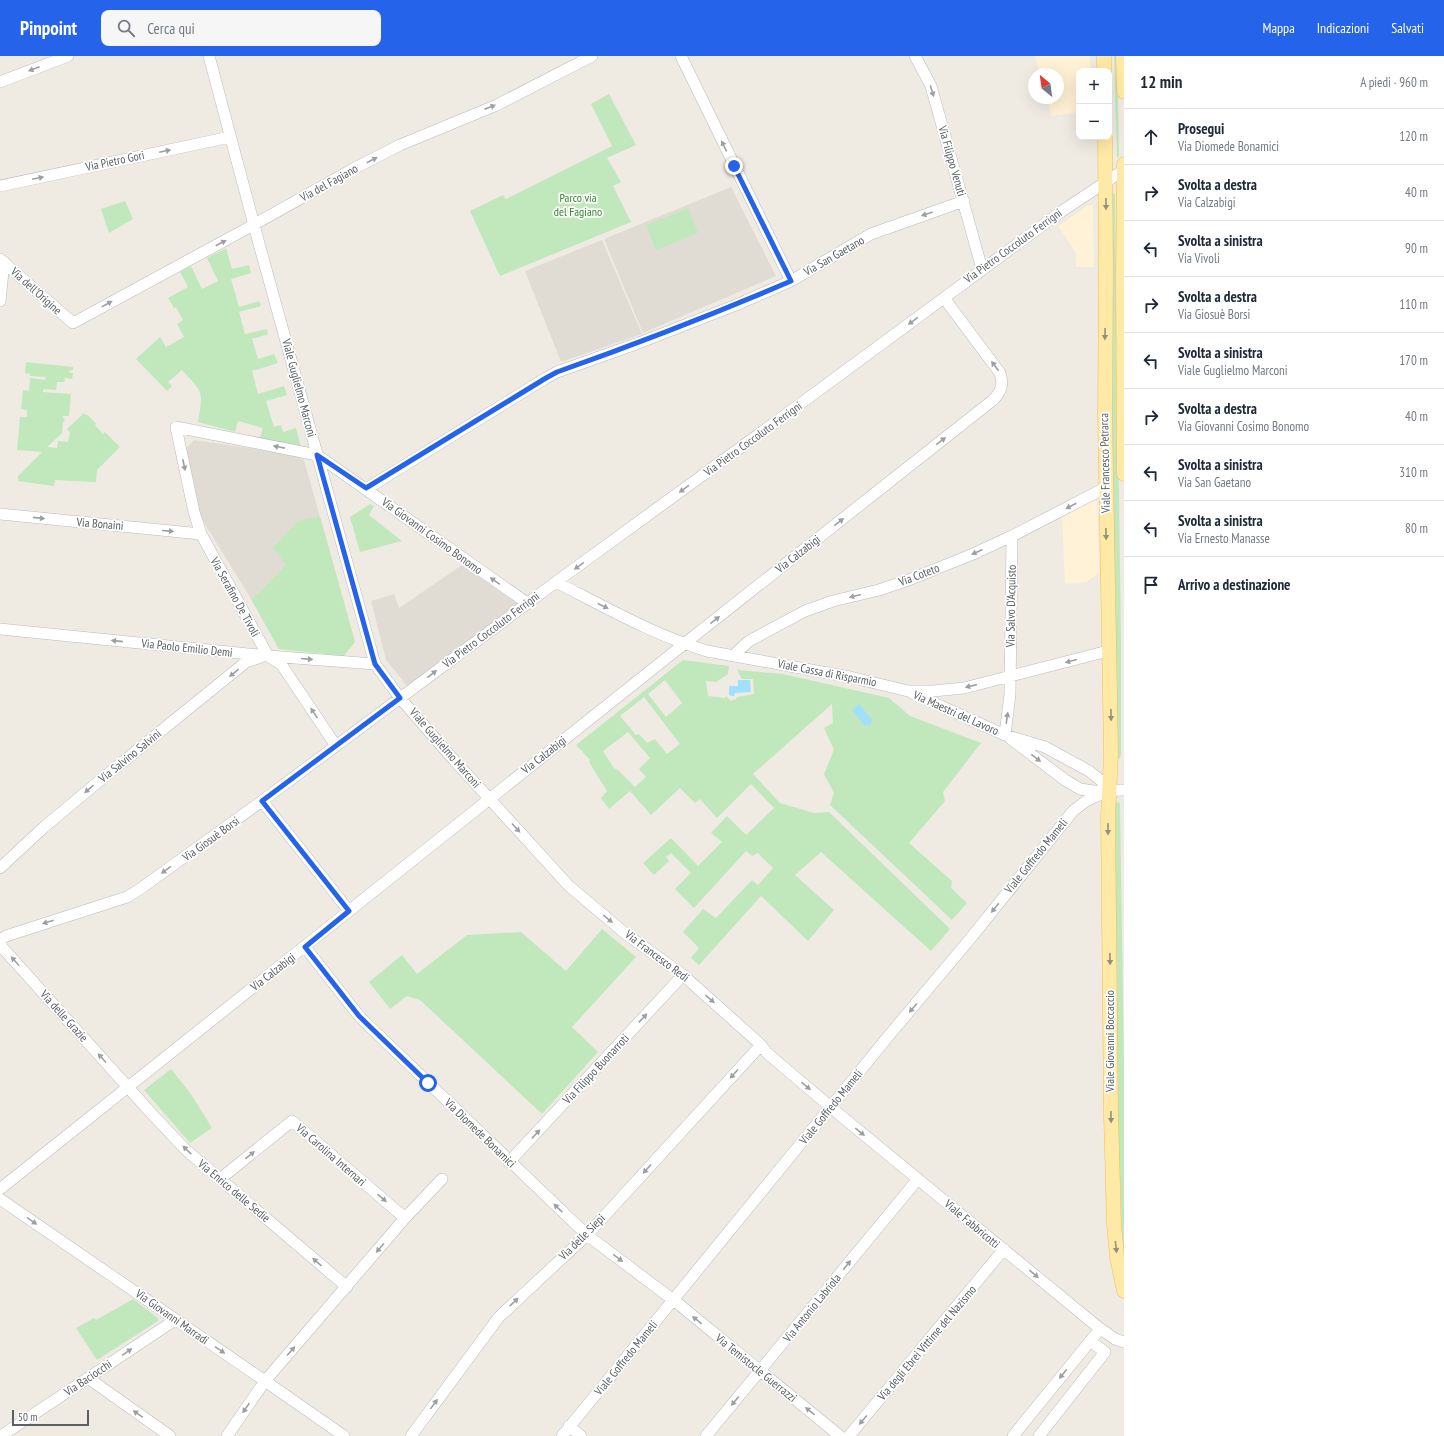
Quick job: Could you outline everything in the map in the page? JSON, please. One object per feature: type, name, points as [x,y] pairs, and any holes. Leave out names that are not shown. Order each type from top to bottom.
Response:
[{"type":"main road","points":[[1104,56],[1104,68]]},
{"type":"main road","points":[[1123,56],[1124,92]]},
{"type":"main road","name":"Viale Francesco Petrarca","points":[[1105,140],[1105,488],[1111,754],[1117,790]]},
{"type":"main road","name":"Viale Francesco Petrarca","points":[[1124,164],[1124,474]]},
{"type":"main road","name":"Viale Giovanni Boccaccio","points":[[1117,790],[1108,817],[1112,1184],[1116,1246],[1124,1291]]},
{"type":"street","points":[[0,82],[68,56]]},
{"type":"street","name":"Viale Guglielmo Marconi","points":[[209,56],[375,664],[400,698],[490,799]]},
{"type":"street","name":"Via del Fagiano","points":[[73,323],[254,225],[353,169],[400,145],[497,105],[592,56]]},
{"type":"street","points":[[681,56],[791,281]]},
{"type":"street","name":"Via Filippo Venuti","points":[[915,56],[931,86],[982,269]]},
{"type":"street","name":"Via Pietro Gori","points":[[0,186],[230,137]]},
{"type":"street","name":"Via Pietro Coccoluto Ferrigni","points":[[400,698],[982,269],[1062,211],[1124,170]]},
{"type":"street","name":"Via San Gaetano","points":[[366,488],[557,372],[636,344],[736,305],[791,281],[871,234],[964,202]]},
{"type":"street","points":[[0,301],[2,260]]},
{"type":"street","name":"Via dell'Origine","points":[[2,260],[73,323]]},
{"type":"street","name":"Via Calzabigi","points":[[0,1189],[993,400],[999,394],[1002,384],[1000,373],[944,298]]},
{"type":"street","name":"Via Giovanni Cosimo Bonomo","points":[[176,427],[317,455],[366,488],[527,604]]},
{"type":"street","name":"Via Serafino De Tivoli","points":[[176,427],[194,512],[201,534],[268,656],[281,664],[336,746]]},
{"type":"street","name":"Via Coteto","points":[[733,656],[749,641],[805,611],[833,601],[879,590],[911,579],[1012,536],[1105,488]]},
{"type":"street","name":"Via Bonaini","points":[[0,514],[201,534]]},
{"type":"street","name":"Via Salvo D'Acquisto","points":[[1005,735],[1009,701],[1012,536]]},
{"type":"street","name":"Viale Cassa di Risparmio","points":[[556,582],[664,636],[684,644],[707,651],[829,673],[908,691],[952,690],[1009,677],[1108,650]]},
{"type":"street","name":"Via Paolo Emilio Demi","points":[[0,630],[268,656],[375,664]]},
{"type":"street","name":"Via Salvino Salvini","points":[[0,868],[43,828],[246,662],[256,658],[268,656]]},
{"type":"street","name":"Via Maestri del Lavoro","points":[[908,691],[1005,735],[1044,747],[1075,763],[1117,790]]},
{"type":"street","name":"Via Giosuè Borsi","points":[[0,940],[6,936],[127,897],[262,801],[400,698]]},
{"type":"street","name":"Via Maestri del Lavoro","points":[[1005,735],[1075,786],[1086,791],[1117,790]]},
{"type":"street","name":"Viale Goffredo Mameli","points":[[562,1436],[969,941],[1073,811],[1086,801],[1117,790]]},
{"type":"street","name":"Via Francesco Redi","points":[[490,799],[569,886],[626,934],[683,975],[761,1045],[767,1053],[831,1107]]},
{"type":"street","points":[[262,801],[349,911]]},
{"type":"street","name":"Via delle Grazie","points":[[0,945],[128,1087]]},
{"type":"street","name":"Via Diomede Bonamici","points":[[305,947],[359,1016],[509,1162],[587,1235],[673,1300]]},
{"type":"street","name":"Via Filippo Buonarroti","points":[[509,1162],[683,975]]},
{"type":"street","name":"Via delle Siepi","points":[[411,1436],[492,1325],[587,1235],[761,1045]]},
{"type":"street","name":"Via Enrico delle Sedie","points":[[128,1087],[169,1133],[220,1179],[347,1287]]},
{"type":"street","name":"Viale Fabbricotti","points":[[831,1107],[1100,1329],[1119,1341]]},
{"type":"street","name":"Via Carolina Internari","points":[[220,1179],[292,1121],[405,1218]]},
{"type":"street","points":[[227,1436],[265,1381],[405,1218],[442,1179]]},
{"type":"street","name":"Via Antonio Labriola","points":[[706,1436],[918,1179]]},
{"type":"street","name":"Via Giovanni Marradi","points":[[0,1199],[344,1436]]},
{"type":"street","name":"Via degli Ebrei Vittime del Nazismo","points":[[849,1436],[1004,1249]]},
{"type":"street","name":"Via Temistocle Guerrazzi","points":[[673,1300],[840,1436]]},
{"type":"street","name":"Via Baciocchi","points":[[1,1436],[175,1320]]},
{"type":"street","points":[[1013,1436],[1100,1329]]},
{"type":"street","points":[[1090,1341],[1105,1352]]},
{"type":"street","points":[[1039,1436],[1105,1352],[1119,1341]]},
{"type":"street","points":[[88,1378],[158,1433],[170,1436]]},
{"type":"street","points":[[570,1426],[582,1436]]},
{"type":"shaded area","points":[[1035,56],[1090,56],[1091,68],[1076,68],[1076,112],[1052,116],[1049,104],[1064,104],[1064,68],[1038,68]]},
{"type":"shaded area","points":[[731,187],[776,276],[643,333],[604,239]]},
{"type":"shaded area","points":[[1093,205],[1094,267],[1076,267],[1076,253],[1058,226],[1087,206]]},
{"type":"shaded area","points":[[602,240],[642,334],[561,362],[525,271]]},
{"type":"shaded area","points":[[194,440],[291,454],[304,460],[355,642],[279,649],[251,599],[197,511],[184,451]]},
{"type":"shaded area","points":[[1088,501],[1097,501],[1099,573],[1086,582],[1065,584],[1062,515]]},
{"type":"shaded area","points":[[462,565],[519,605],[408,687],[386,660],[371,601],[394,594],[399,608]]},
{"type":"green space","points":[[1114,56],[1117,56],[1119,156],[1117,158]]},
{"type":"green space","name":"Parco via del Fagiano","points":[[609,94],[636,145],[607,158],[621,182],[613,186],[631,222],[500,276],[470,211],[503,195],[506,199],[612,146],[591,104]]},
{"type":"green space","points":[[1112,192],[1115,194],[1121,643],[1121,754],[1119,760],[1117,756],[1112,474]]},
{"type":"green space","points":[[125,201],[133,219],[109,233],[101,209]]},
{"type":"green space","points":[[688,208],[698,233],[656,250],[646,225]]},
{"type":"green space","points":[[226,248],[232,269],[249,265],[251,273],[231,279],[239,307],[259,301],[261,306],[239,312],[245,334],[267,329],[268,334],[252,339],[258,359],[274,354],[278,363],[252,371],[258,394],[284,386],[287,395],[266,401],[274,427],[281,425],[283,432],[296,428],[301,448],[260,438],[263,428],[238,421],[235,432],[198,422],[201,404],[200,393],[182,370],[168,382],[172,386],[167,391],[136,359],[160,337],[166,347],[184,337],[177,324],[183,320],[176,307],[174,308],[168,298],[188,287],[180,272],[191,266],[202,289],[218,281],[207,258]]},
{"type":"green space","points":[[26,362],[73,367],[73,370],[69,371],[70,373],[73,373],[72,379],[65,378],[64,382],[57,382],[56,390],[43,389],[43,392],[71,394],[69,416],[62,416],[65,420],[63,422],[62,433],[47,447],[57,448],[58,441],[68,442],[70,432],[67,429],[84,413],[88,415],[103,434],[105,432],[120,447],[97,470],[96,482],[55,480],[54,486],[18,481],[18,476],[42,452],[17,450],[20,417],[27,417],[27,410],[21,409],[23,390],[29,391],[30,378],[45,380],[46,377],[30,376],[30,374],[25,373]]},
{"type":"green space","points":[[370,504],[374,506],[369,515],[402,541],[360,552],[350,517]]},
{"type":"green space","points":[[320,516],[355,642],[344,656],[279,649],[251,599],[259,593],[286,565],[273,548],[298,521]]},
{"type":"green space","points":[[683,660],[729,666],[728,674],[716,682],[706,681],[708,696],[725,698],[726,696],[731,701],[737,697],[754,694],[753,679],[742,679],[737,670],[783,674],[889,698],[910,716],[981,743],[943,792],[945,801],[909,843],[952,881],[951,888],[967,903],[952,920],[830,805],[834,793],[824,774],[834,750],[824,728],[833,723],[832,704],[753,774],[780,803],[814,813],[829,812],[950,929],[931,951],[821,852],[795,875],[834,910],[808,941],[761,896],[699,965],[691,958],[699,948],[683,932],[703,909],[716,918],[752,880],[758,885],[773,868],[758,853],[752,856],[746,851],[694,908],[675,889],[691,873],[671,853],[666,857],[669,861],[654,875],[643,863],[671,838],[698,866],[722,842],[711,833],[727,816],[746,835],[774,808],[751,784],[717,818],[700,799],[695,803],[680,788],[651,815],[630,791],[609,809],[601,798],[607,791],[589,762],[590,760],[576,745]],"holes":[[[665,680],[682,703],[666,717],[648,694]],[[644,697],[680,744],[667,754],[655,739],[647,743],[639,734],[636,735],[620,716]],[[628,732],[650,758],[639,769],[646,777],[635,787],[618,770],[614,768],[603,751]]]},
{"type":"green space","points":[[1118,802],[1120,804],[1124,1067],[1124,1273],[1117,1214],[1115,804]]},
{"type":"green space","points":[[602,929],[636,957],[572,1027],[598,1052],[542,1114],[420,1000],[407,996],[390,1009],[369,982],[402,955],[417,974],[467,935],[521,932],[566,971]]},
{"type":"green space","points":[[171,1069],[191,1094],[212,1128],[190,1143],[144,1090]]},
{"type":"green space","points":[[133,1299],[158,1318],[158,1321],[97,1360],[76,1328],[94,1318],[96,1320]]},
{"type":"water","points":[[738,680],[750,680],[751,692],[735,693],[734,696],[731,696],[729,694],[729,686],[738,686]]},
{"type":"water","points":[[859,704],[872,720],[870,726],[867,724],[865,726],[852,710]]},
{"type":"route","points":[[428,1083],[359,1016],[305,947],[349,911],[262,801],[400,698],[375,664],[317,455],[366,488],[557,372],[636,344],[736,305],[791,281],[734,166]]}]
